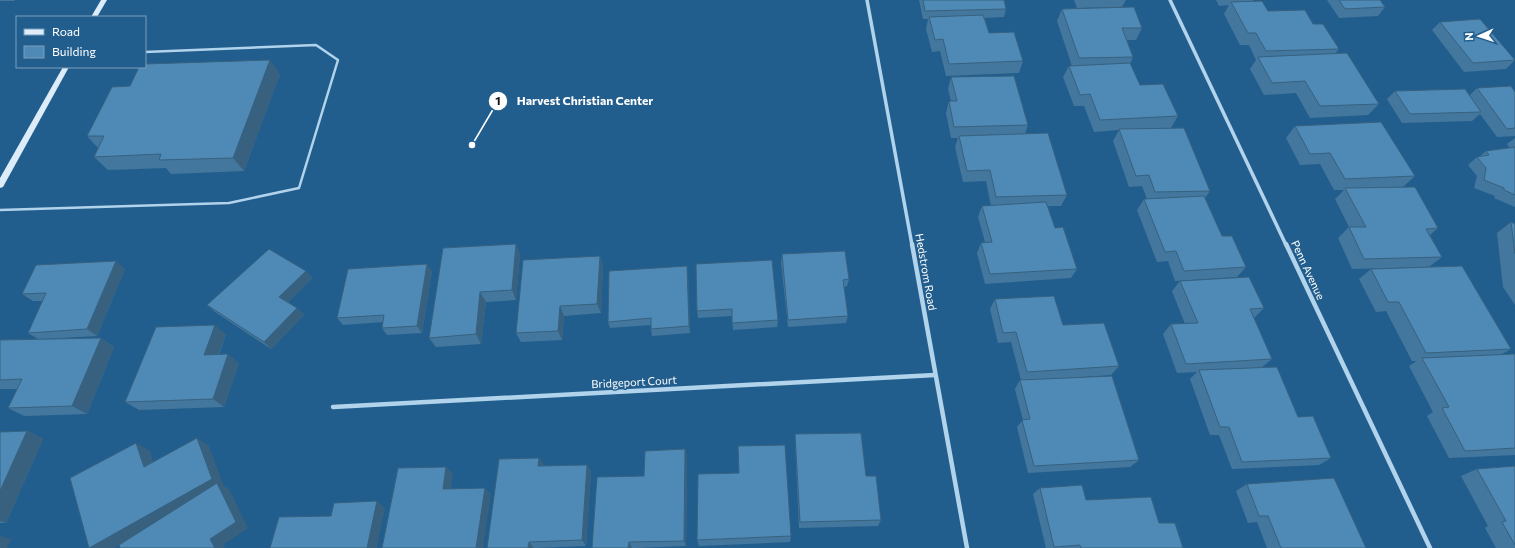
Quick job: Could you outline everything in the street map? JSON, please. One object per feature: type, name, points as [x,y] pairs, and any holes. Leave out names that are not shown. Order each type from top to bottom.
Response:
[{"type":"main road","points":[[95,16],[104,0]]},
{"type":"main road","points":[[0,185],[65,68]]},
{"type":"street","name":"Hedstrom Road","points":[[867,0],[967,548]]},
{"type":"street","name":"Penn Avenue","points":[[1170,0],[1430,548]]},
{"type":"street","name":"Bridgeport Court","points":[[333,406],[935,375]]},
{"type":"lane","points":[[0,210],[229,202],[299,188],[338,60],[316,45],[146,52]]},
{"type":"building","points":[[923,0],[1004,0],[1006,9],[925,11]]},
{"type":"building","points":[[1339,0],[1380,0],[1385,7],[1345,9]]},
{"type":"building","points":[[1262,1],[1268,11],[1305,10],[1313,24],[1323,24],[1339,49],[1266,51],[1256,33],[1248,33],[1231,2]]},
{"type":"building","points":[[1134,7],[1142,28],[1122,28],[1133,57],[1079,58],[1062,9]]},
{"type":"building","points":[[983,15],[989,33],[1014,32],[1023,61],[949,64],[943,39],[935,40],[929,17]]},
{"type":"building","points":[[1480,19],[1515,60],[1473,63],[1440,22]]},
{"type":"building","points":[[1347,53],[1379,104],[1320,106],[1305,81],[1272,83],[1258,57]]},
{"type":"building","points":[[270,60],[233,158],[159,160],[161,154],[94,157],[104,136],[87,136],[112,87],[130,86],[139,68],[146,68],[146,64]]},
{"type":"building","points":[[1130,63],[1140,85],[1163,84],[1178,116],[1100,120],[1090,94],[1080,95],[1069,66]]},
{"type":"building","points":[[1014,76],[1028,125],[954,127],[949,101],[957,101],[951,77]]},
{"type":"building","points":[[1511,86],[1515,92],[1515,128],[1507,129],[1477,88]]},
{"type":"building","points":[[1465,89],[1481,112],[1410,114],[1395,91]]},
{"type":"building","points":[[1381,122],[1415,176],[1345,179],[1330,153],[1310,154],[1295,126]]},
{"type":"building","points":[[1184,128],[1210,191],[1155,192],[1149,175],[1136,176],[1119,129]]},
{"type":"building","points":[[1048,133],[1067,195],[996,197],[990,170],[967,171],[959,136]]},
{"type":"building","points":[[1515,147],[1515,195],[1504,190],[1504,188],[1484,180],[1486,168],[1477,157],[1489,155],[1486,151]]},
{"type":"building","points":[[1415,187],[1438,228],[1426,229],[1442,257],[1364,259],[1349,227],[1366,227],[1345,188]]},
{"type":"building","points":[[1204,196],[1222,236],[1232,236],[1246,267],[1184,271],[1176,251],[1165,252],[1144,199]]},
{"type":"building","points":[[1046,202],[1055,228],[1063,227],[1077,269],[990,274],[981,243],[992,242],[982,206]]},
{"type":"building","points":[[1511,222],[1515,224],[1515,254]]},
{"type":"building","points":[[516,244],[512,290],[480,292],[476,334],[429,338],[443,248]]},
{"type":"building","points":[[269,249],[306,271],[279,297],[297,308],[264,342],[207,305]]},
{"type":"building","points":[[845,251],[849,279],[843,280],[848,316],[788,320],[782,254]]},
{"type":"building","points":[[600,256],[597,304],[560,306],[558,331],[516,333],[523,260]]},
{"type":"building","points":[[772,260],[778,320],[732,323],[732,309],[697,311],[696,264]]},
{"type":"building","points":[[116,261],[87,329],[28,333],[46,293],[22,294],[36,265]]},
{"type":"building","points":[[427,264],[417,326],[382,328],[384,315],[337,318],[348,269]]},
{"type":"building","points":[[687,266],[689,326],[651,329],[651,318],[608,322],[609,271]]},
{"type":"building","points":[[1462,266],[1511,349],[1426,353],[1399,302],[1388,302],[1371,269]]},
{"type":"building","points":[[1249,277],[1264,308],[1250,309],[1272,359],[1186,364],[1171,324],[1198,323],[1180,281]]},
{"type":"building","points":[[1054,296],[1063,325],[1104,323],[1119,366],[1027,372],[1016,332],[1003,333],[995,299]]},
{"type":"building","points":[[215,325],[204,355],[228,354],[213,399],[125,402],[156,327]]},
{"type":"building","points":[[101,338],[72,406],[8,408],[22,379],[0,380],[0,340]]},
{"type":"building","points":[[1515,354],[1515,448],[1465,451],[1442,408],[1449,407],[1422,358]]},
{"type":"building","points":[[1277,367],[1298,417],[1313,416],[1331,458],[1242,462],[1229,427],[1220,427],[1199,370]]},
{"type":"building","points":[[1112,376],[1139,460],[1034,466],[1022,420],[1030,419],[1020,380]]},
{"type":"building","points":[[27,431],[0,491],[0,432]]},
{"type":"building","points":[[861,433],[866,476],[876,476],[881,520],[800,522],[795,434]]},
{"type":"building","points":[[197,438],[212,479],[89,548],[70,478],[136,443],[144,467]]},
{"type":"building","points":[[785,445],[791,536],[697,540],[698,474],[739,473],[738,446]]},
{"type":"building","points":[[685,449],[684,541],[629,542],[628,548],[592,548],[597,477],[644,476],[645,451]]},
{"type":"building","points":[[539,458],[538,466],[587,465],[582,540],[529,542],[528,548],[487,548],[499,459]]},
{"type":"building","points":[[1515,466],[1515,545],[1502,522],[1506,521],[1477,469]]},
{"type":"building","points":[[446,467],[443,489],[485,488],[476,548],[382,548],[398,468]]},
{"type":"building","points":[[1334,478],[1366,548],[1281,548],[1268,516],[1259,516],[1247,484]]},
{"type":"building","points":[[217,483],[236,522],[210,539],[215,548],[120,548],[119,545]]},
{"type":"building","points":[[1082,485],[1086,500],[1151,497],[1159,523],[1175,523],[1183,548],[1081,548],[1080,545],[1054,547],[1040,488]]},
{"type":"building","points":[[377,501],[367,548],[270,548],[279,517],[331,516],[334,503]]},
{"type":"place","name":"Harvest Christian Center","points":[[472,145]]}]
